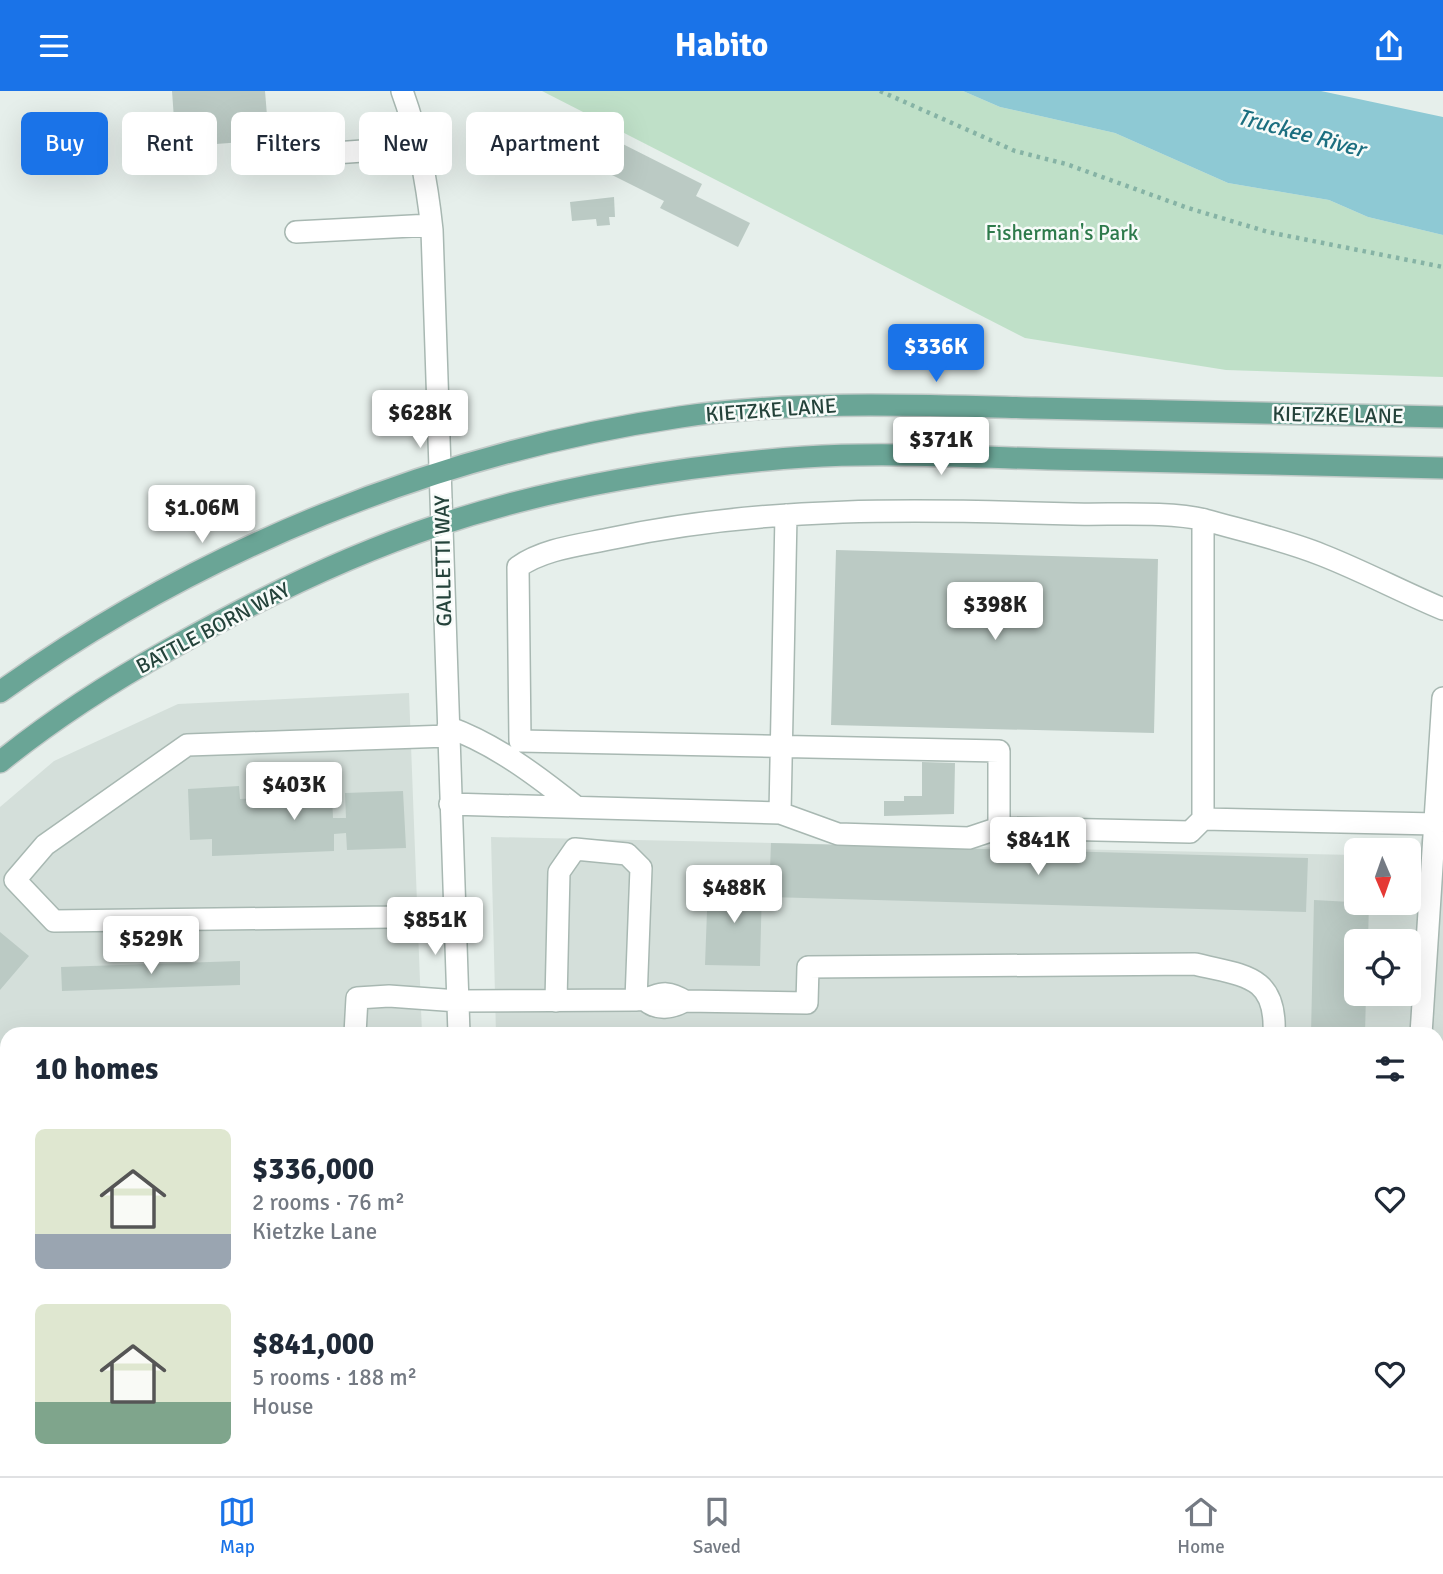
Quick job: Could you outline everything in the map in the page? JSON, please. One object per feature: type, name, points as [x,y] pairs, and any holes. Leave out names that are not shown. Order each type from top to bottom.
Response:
[{"type":"main road","name":"KIETZKE LANE","points":[[442,474],[538,446],[678,417],[826,405],[1443,417]]},
{"type":"main road","points":[[442,524],[564,492],[661,473],[807,457],[904,455],[1443,468]]},
{"type":"main road","points":[[0,692],[124,610],[212,563],[306,522],[442,474]]},
{"type":"main road","name":"BATTLE BORN WAY","points":[[0,762],[28,739],[109,685],[240,609],[374,549],[442,524]]},
{"type":"street","name":"GALLETTI WAY","points":[[402,91],[409,112]]},
{"type":"street","name":"GALLETTI WAY","points":[[424,175],[431,225],[442,474],[459,1027]]},
{"type":"street","points":[[296,232],[431,225]]},
{"type":"street","points":[[999,828],[999,751],[520,741],[518,567],[529,559],[557,550],[664,527],[852,510],[929,510],[1203,520],[1290,543],[1443,609]]},
{"type":"street","points":[[780,813],[786,515]]},
{"type":"street","points":[[450,804],[780,813],[838,834],[968,838],[999,828],[1190,832],[1203,819],[1203,520]]},
{"type":"street","points":[[1422,1027],[1443,698]]},
{"type":"street","points":[[454,912],[393,917],[54,921],[15,880],[45,845],[187,745],[448,732],[476,737],[540,778],[575,806]]},
{"type":"street","points":[[1203,819],[1436,824]]},
{"type":"street","points":[[556,1001],[559,872],[575,849],[627,854],[641,868],[640,1000]]},
{"type":"street","points":[[355,1027],[357,999],[389,996],[458,1001],[640,1000],[653,1007],[671,1008],[685,1001],[807,1003],[808,967],[1195,964],[1243,977],[1265,989],[1273,1003],[1274,1027]]},
{"type":"path","points":[[880,91],[1015,151],[1066,164],[1188,208],[1268,232],[1443,267]]},
{"type":"shaded area","points":[[1443,687],[1443,1027],[496,1027],[491,837],[1344,855],[1344,915],[1421,915],[1421,841],[1437,779]]},
{"type":"shaded area","points":[[409,693],[422,1027],[0,1027],[0,807],[54,761],[178,704]]},
{"type":"green space","name":"Fisherman's Park","points":[[542,91],[963,91],[1000,107],[1115,133],[1228,183],[1329,200],[1368,217],[1443,235],[1443,377],[1226,370],[1025,338],[624,133],[624,112],[583,112]]},
{"type":"water","name":"Truckee River","points":[[963,91],[1321,91],[1443,117],[1443,235],[1368,217],[1329,200],[1228,183],[1115,133],[1000,107]]},
{"type":"building","points":[[172,91],[265,91],[267,112],[231,112],[231,143],[217,144],[217,112],[174,112]]},
{"type":"building","points":[[624,145],[702,184],[696,196],[750,223],[738,247],[660,208],[664,201],[612,175],[624,175]]},
{"type":"building","points":[[614,197],[615,217],[609,217],[610,225],[597,226],[596,219],[572,221],[570,202]]},
{"type":"building","points":[[836,550],[1158,559],[1154,733],[831,725]]},
{"type":"building","points":[[922,762],[955,763],[954,814],[884,816],[884,801],[904,801],[904,796],[922,796]]},
{"type":"building","points":[[239,786],[240,799],[332,795],[333,818],[346,818],[345,793],[403,791],[406,848],[347,850],[346,833],[334,834],[334,851],[212,856],[212,839],[190,840],[188,789]]},
{"type":"building","points":[[771,843],[1308,858],[1306,912],[769,897]]},
{"type":"building","points":[[708,884],[762,886],[760,966],[705,965]]},
{"type":"building","points":[[1314,900],[1344,902],[1344,915],[1369,915],[1368,929],[1344,929],[1344,1006],[1366,1006],[1365,1027],[1311,1027]]},
{"type":"building","points":[[0,932],[29,956],[0,990]]},
{"type":"building","points":[[240,961],[240,985],[62,991],[61,967]]}]
